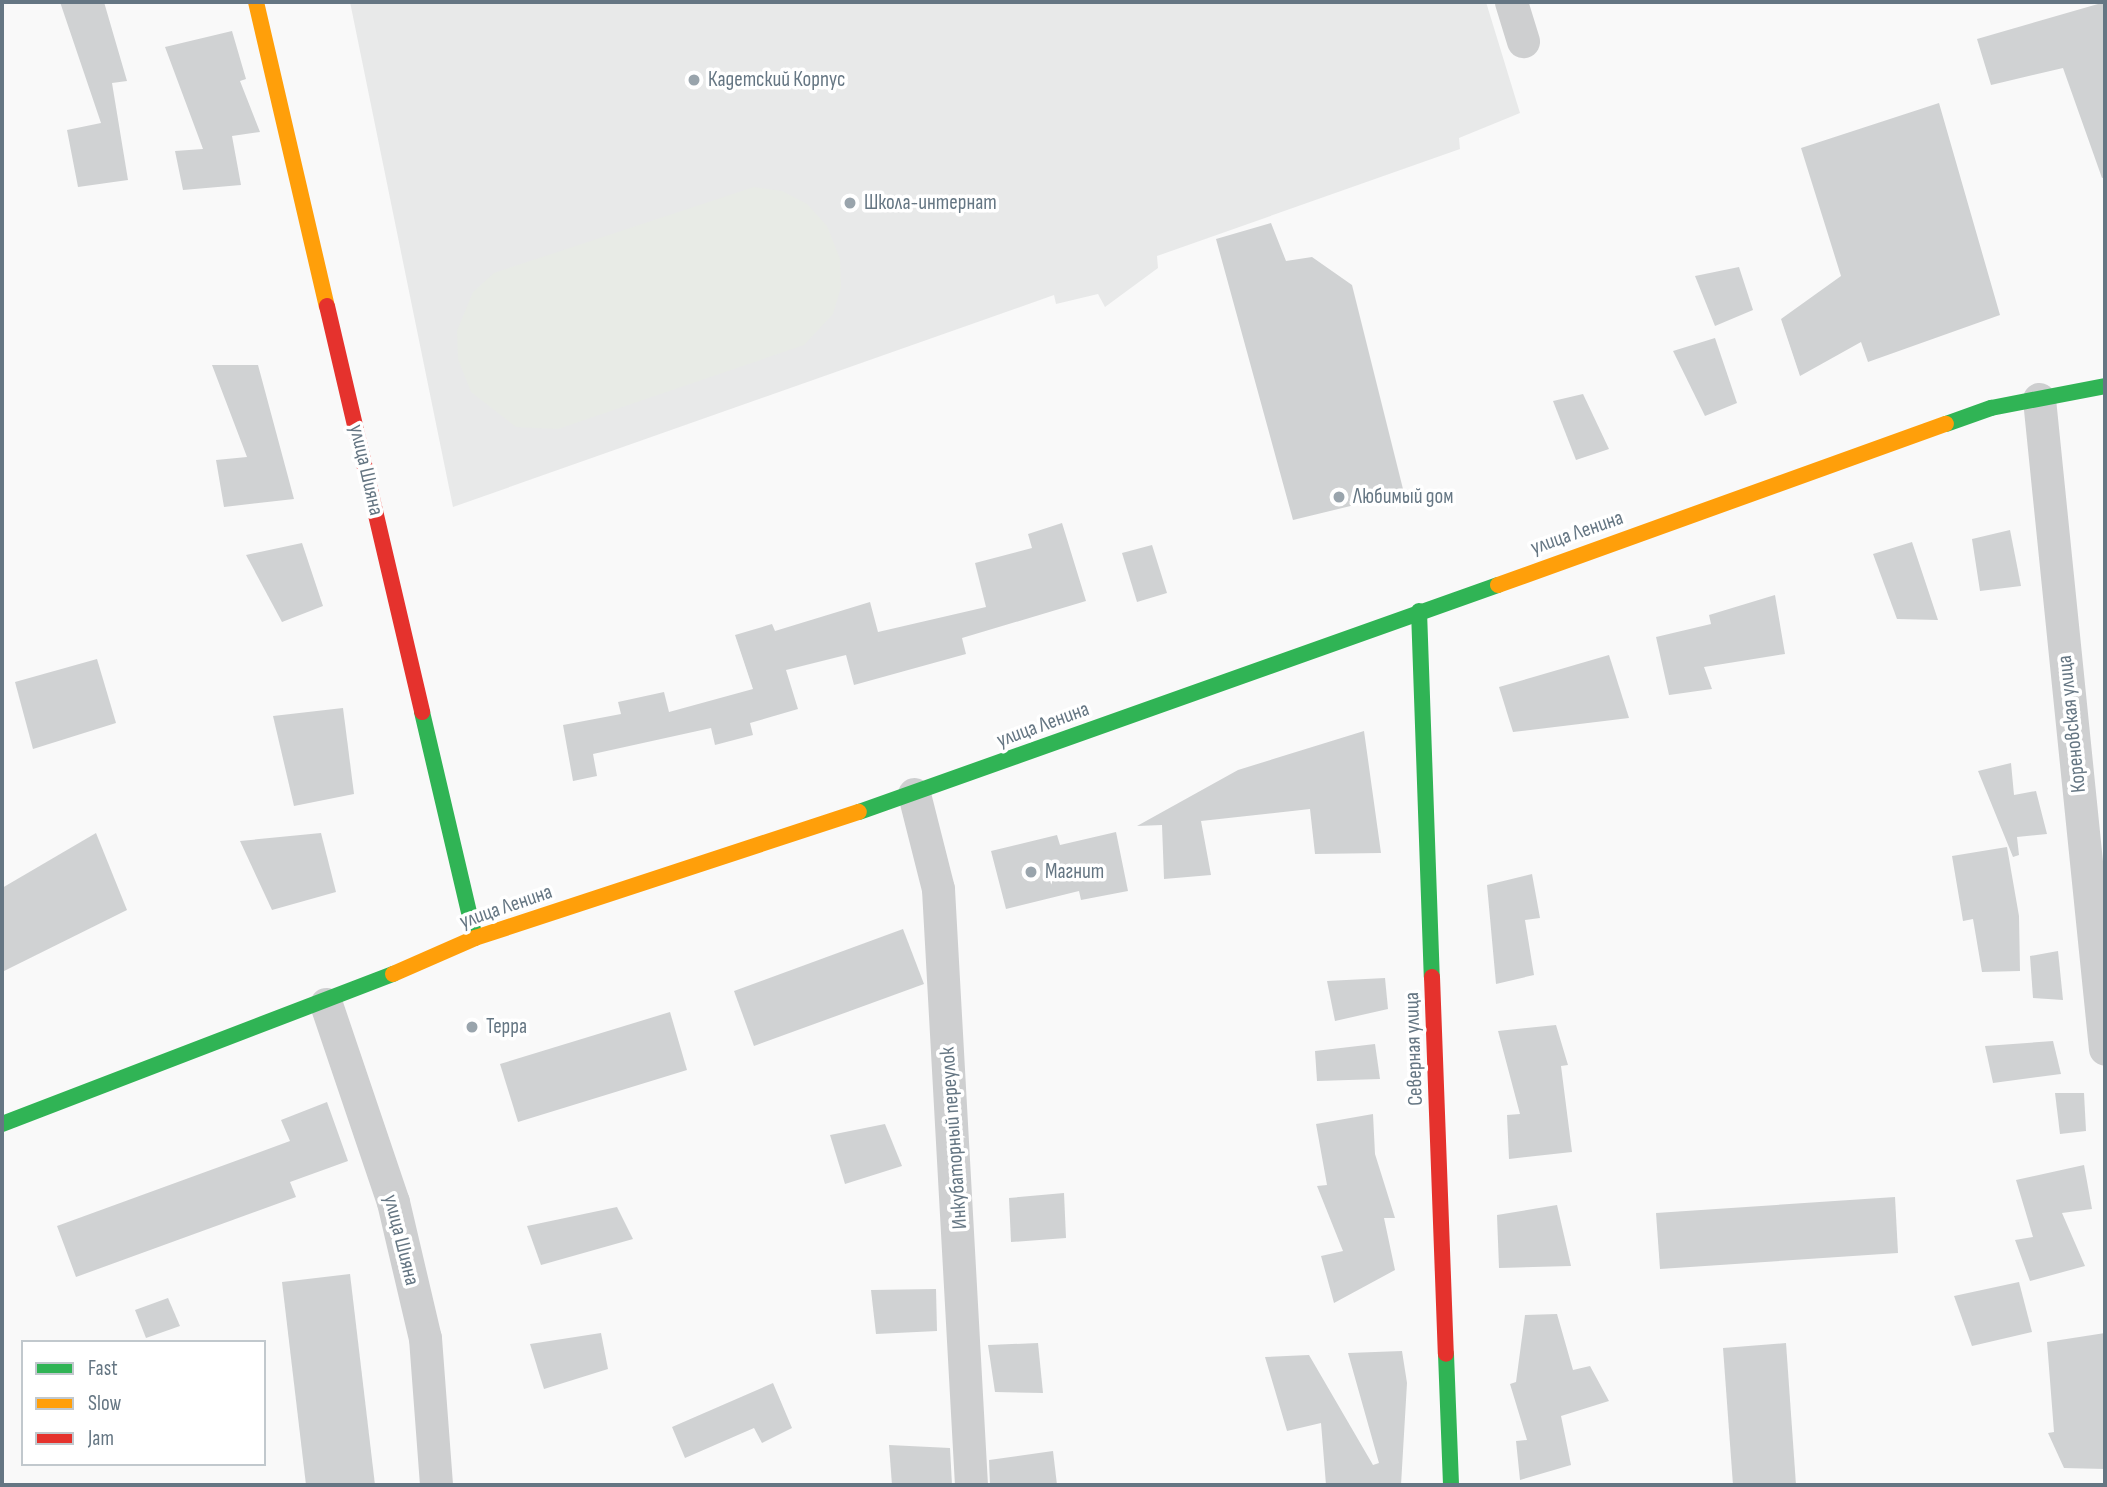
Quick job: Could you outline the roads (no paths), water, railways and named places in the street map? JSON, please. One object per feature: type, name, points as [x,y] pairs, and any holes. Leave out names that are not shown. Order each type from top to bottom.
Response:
[{"type":"main road","name":"улица Шияна","points":[[256,2],[475,938]]},
{"type":"main road","name":"улица Ленина","points":[[2,1124],[326,1004],[475,938],[914,794],[1992,408],[2105,386]]},
{"type":"main road","name":"Северная улица","points":[[1419,611],[1451,1485]]},
{"type":"street","points":[[1511,2],[1523,41]]},
{"type":"street","name":"Кореновская улица","points":[[2039,400],[2105,1049]]},
{"type":"street","name":"Инкубаторный переулок","points":[[914,794],[938,888],[971,1485]]},
{"type":"street","name":"улица Шияна","points":[[326,1004],[393,1202],[425,1338],[436,1485]]},
{"type":"place","name":"Кадетский Корпус","points":[[694,80]]},
{"type":"place","name":"Школа-интернат","points":[[850,203]]},
{"type":"place","name":"Любимый дом","points":[[1339,497]]},
{"type":"place","name":"Магнит","points":[[1031,872]]},
{"type":"place","name":"Терра","points":[[472,1027]]}]
